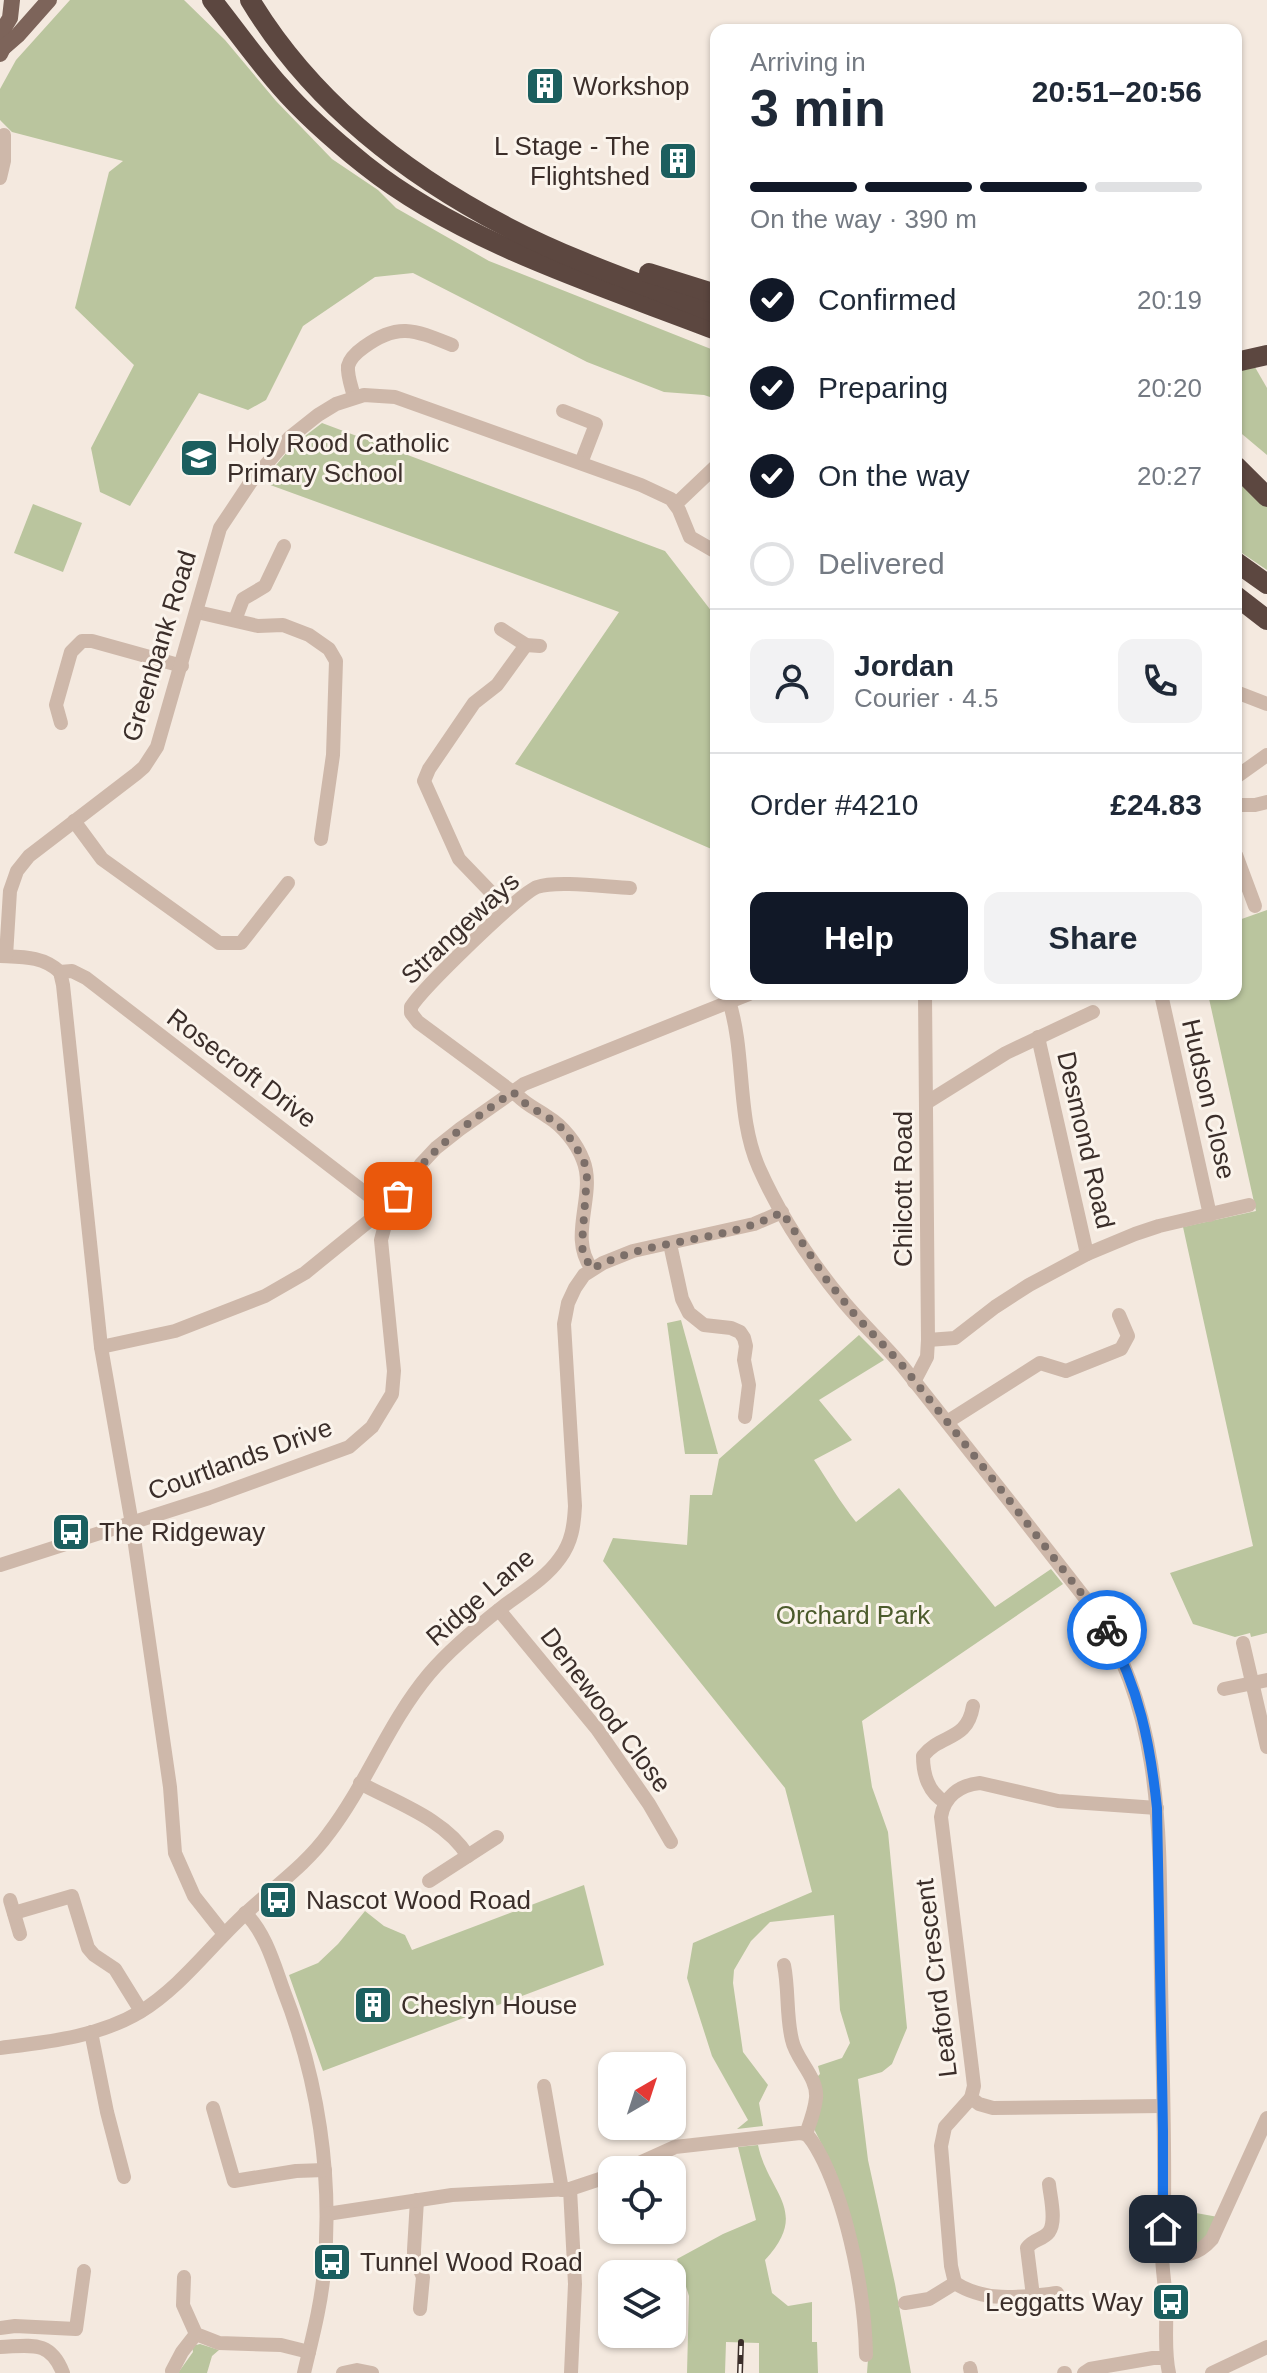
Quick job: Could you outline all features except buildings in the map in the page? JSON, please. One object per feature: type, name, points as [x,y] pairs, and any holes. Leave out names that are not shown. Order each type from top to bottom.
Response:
[{"type":"highway","points":[[212,0],[291,98],[366,166],[409,196],[515,252],[710,328]]},
{"type":"highway","points":[[250,0],[301,71],[339,112],[388,154],[521,234],[710,311]]},
{"type":"highway","points":[[462,201],[612,260],[710,292]]},
{"type":"highway","points":[[1242,361],[1267,355]]},
{"type":"highway","points":[[1242,472],[1267,497]]},
{"type":"highway","points":[[1242,566],[1267,584]]},
{"type":"highway","points":[[1242,584],[1267,602]]},
{"type":"highway","points":[[1242,601],[1267,620]]},
{"type":"main road","points":[[2,51],[4,28],[10,18],[12,0]]},
{"type":"main road","points":[[2,51],[49,0]]},
{"type":"street","points":[[0,178],[4,161],[4,135]]},
{"type":"street","points":[[354,397],[348,373],[350,362],[360,349],[382,335],[400,331],[416,332],[452,345]]},
{"type":"street","name":"Greenbank Road","points":[[3,956],[10,891],[17,871],[29,856],[136,774],[152,756],[163,733],[220,528],[250,483],[289,438],[318,415],[354,397],[372,394],[395,397],[657,491],[676,504]]},
{"type":"street","points":[[563,411],[596,424],[581,463]]},
{"type":"street","points":[[710,472],[676,504],[690,537],[710,549]]},
{"type":"street","points":[[235,620],[243,599],[269,581],[284,546]]},
{"type":"street","points":[[197,612],[258,626],[283,625],[309,635],[329,649],[336,661],[333,755],[321,839]]},
{"type":"street","points":[[501,629],[533,645],[497,685],[474,703],[424,781],[459,859],[507,909]]},
{"type":"street","points":[[61,723],[56,705],[71,652],[82,641],[92,641],[182,666]]},
{"type":"street","points":[[1242,694],[1267,704]]},
{"type":"street","points":[[1242,773],[1267,755]]},
{"type":"street","points":[[1242,804],[1267,802]]},
{"type":"street","points":[[74,821],[110,867],[219,943],[241,943],[288,883]]},
{"type":"street","points":[[1242,871],[1255,906]]},
{"type":"street","name":"Strangeways","points":[[513,1092],[418,1022],[411,1010],[414,1002],[507,909],[539,886],[630,888]]},
{"type":"street","name":"Rosecroft Drive","points":[[3,956],[43,960],[60,972],[72,971],[86,978],[390,1212]]},
{"type":"street","points":[[60,972],[101,1347],[132,1524],[170,1787],[175,1853],[194,1896],[224,1934]]},
{"type":"street","name":"Courtlands Drive","points":[[0,1565],[132,1524],[349,1447],[372,1427],[392,1394],[394,1384],[381,1247],[390,1212],[410,1178],[436,1148],[513,1092],[547,1073],[732,1000]]},
{"type":"street","name":"Chilcott Road","points":[[914,1382],[927,1357],[928,1340],[925,1000]]},
{"type":"street","name":"Hudson Close","points":[[1162,1000],[1210,1215]]},
{"type":"street","points":[[729,1001],[737,1029],[753,1152],[782,1212],[826,1279],[947,1422],[1094,1610],[1128,1672],[1142,1711],[1153,1766],[1157,1808],[1163,2106],[1162,2254],[1167,2366]]},
{"type":"street","points":[[926,1103],[1006,1053],[1093,1012]]},
{"type":"street","name":"Desmond Road","points":[[1038,1037],[1087,1254]]},
{"type":"street","points":[[513,1092],[527,1105],[557,1123],[584,1161],[587,1175],[582,1244],[583,1254],[592,1269],[614,1257],[754,1224],[782,1212]]},
{"type":"street","points":[[928,1340],[955,1338],[1029,1285],[1087,1254],[1159,1226],[1249,1205]]},
{"type":"street","points":[[101,1347],[175,1331],[265,1296],[305,1273],[369,1221],[390,1212]]},
{"type":"street","points":[[670,1244],[682,1299],[689,1313],[704,1325],[731,1328],[744,1338],[749,1385],[745,1417]]},
{"type":"street","name":"Ridge Lane","points":[[0,2048],[54,2041],[110,2026],[141,2011],[167,1991],[245,1913],[309,1858],[335,1825],[405,1707],[454,1647],[552,1568],[568,1546],[573,1532],[575,1506],[564,1324],[575,1288],[592,1269]]},
{"type":"street","points":[[947,1422],[1040,1363],[1066,1371],[1121,1349],[1128,1336],[1119,1315]]},
{"type":"street","name":"Denewood Close","points":[[499,1610],[597,1729],[649,1804],[671,1842]]},
{"type":"street","points":[[1243,1643],[1260,1682],[1267,1747]]},
{"type":"street","points":[[1224,1689],[1260,1682]]},
{"type":"street","points":[[973,1706],[970,1722],[962,1731],[931,1748],[923,1756],[931,1790],[945,1802],[961,1788],[980,1783],[1072,1803],[1157,1808]]},
{"type":"street","points":[[360,1783],[445,1829],[468,1856]]},
{"type":"street","name":"Leaford Crescent","points":[[945,1802],[941,1817],[974,2086],[971,2098],[993,2108],[1163,2106]]},
{"type":"street","points":[[429,1881],[497,1837]]},
{"type":"street","points":[[20,1934],[12,1906],[87,1891]]},
{"type":"street","points":[[72,1896],[88,1948],[115,1969],[141,2011]]},
{"type":"street","points":[[245,1913],[263,1939],[288,2001],[317,2107],[327,2214],[323,2285],[304,2373]]},
{"type":"street","points":[[784,1965],[792,2042],[816,2089],[816,2101],[806,2134]]},
{"type":"street","points":[[91,2032],[124,2177]]},
{"type":"street","points":[[544,2086],[566,2189],[575,2284],[571,2373]]},
{"type":"street","points":[[971,2098],[945,2127],[941,2146],[955,2283],[968,2290],[1010,2299],[1057,2293]]},
{"type":"street","points":[[213,2108],[234,2181],[296,2171],[325,2170]]},
{"type":"street","points":[[1162,2254],[1192,2254],[1212,2239],[1267,2118]]},
{"type":"street","points":[[655,2156],[675,2147],[806,2134],[813,2142],[837,2192],[859,2282],[866,2355]]},
{"type":"street","points":[[327,2214],[452,2195],[566,2189],[598,2179]]},
{"type":"street","points":[[1033,2296],[1027,2253],[1031,2242],[1046,2235],[1051,2226],[1049,2184]]},
{"type":"street","points":[[417,2200],[414,2257],[423,2277],[420,2309]]},
{"type":"street","points":[[0,2328],[76,2329],[84,2271]]},
{"type":"street","points":[[184,2277],[182,2295],[185,2313],[196,2334],[227,2344],[281,2345],[309,2352]]},
{"type":"street","points":[[905,2303],[929,2299],[955,2283]]},
{"type":"street","points":[[172,2371],[196,2334]]},
{"type":"street","points":[[0,2347],[34,2346],[46,2349],[55,2357],[63,2373]]},
{"type":"street","points":[[1212,2373],[1267,2347]]},
{"type":"street","points":[[1084,2373],[1090,2369],[1153,2358],[1167,2366]]},
{"type":"street","points":[[343,2373],[357,2370],[372,2373]]},
{"type":"green space","points":[[70,0],[184,0],[225,40],[276,101],[332,159],[378,190],[396,208],[489,261],[710,349],[710,397],[664,392],[587,362],[413,273],[375,277],[303,326],[266,400],[248,410],[199,393],[130,506],[100,492],[91,448],[134,365],[75,308],[109,172],[123,161],[12,132],[0,120],[0,89],[16,60]]},
{"type":"green space","points":[[1252,362],[1267,388],[1267,455],[1242,434],[1242,364]]},
{"type":"green space","points":[[322,423],[665,551],[710,609],[710,848],[515,764],[619,612],[262,482],[292,446]]},
{"type":"green space","points":[[1242,477],[1267,503],[1267,570],[1242,553]]},
{"type":"green space","points":[[33,504],[82,523],[63,572],[14,553]]},
{"type":"green space","points":[[1267,910],[1267,1633],[1251,1637],[1250,1633],[1235,1637],[1193,1624],[1170,1573],[1253,1546],[1183,1227],[1256,1211],[1209,1000],[1242,1000],[1242,919]]},
{"type":"green space","points":[[681,1320],[718,1454],[685,1454],[667,1323]]},
{"type":"green space","name":"Orchard Park","points":[[859,1335],[884,1360],[819,1400],[852,1440],[814,1460],[856,1522],[899,1488],[995,1607],[1051,1569],[1063,1584],[862,1721],[872,1787],[888,1832],[907,2028],[892,2064],[882,2072],[858,2079],[868,2160],[911,2373],[867,2373],[870,2331],[835,2171],[814,2129],[817,2077],[820,2074],[818,2066],[842,2058],[850,2043],[840,2010],[834,1915],[770,1922],[751,1941],[734,1970],[733,1983],[743,2052],[768,2085],[759,2103],[763,2126],[737,2129],[748,2120],[712,2056],[687,1978],[693,1943],[812,1892],[785,1788],[603,1561],[613,1538],[687,1545],[690,1495],[712,1495],[719,1459]]},
{"type":"green space","points":[[584,1885],[604,1965],[323,2071],[289,1975],[318,1963],[365,1911],[384,1926],[405,1935],[412,1950]]},
{"type":"green space","points":[[758,2145],[782,2202],[786,2215],[785,2228],[765,2260],[772,2293],[788,2306],[812,2302],[812,2342],[817,2342],[818,2373],[759,2373],[759,2343],[726,2342],[725,2373],[687,2373],[689,2296],[686,2260],[677,2259],[756,2220],[738,2147]]},
{"type":"green space","points":[[1174,2209],[1218,2217],[1205,2237],[1184,2248],[1173,2232]]},
{"type":"green space","points":[[200,2344],[219,2350],[212,2356],[207,2373],[178,2373],[193,2352],[192,2346]]},
{"type":"railway","points":[[740,2373],[741,2342]]},
{"type":"way so far","points":[[398,1196],[436,1148],[513,1092],[531,1108],[557,1123],[584,1161],[587,1175],[582,1244],[583,1254],[592,1269],[633,1251],[754,1224],[782,1212],[826,1279],[902,1365],[1107,1630]]},
{"type":"place","name":"Workshop","points":[[545,86]]},
{"type":"place","name":"L Stage - The Flightshed","points":[[678,161]]},
{"type":"place","name":"Holy Rood Catholic Primary School","points":[[199,458]]},
{"type":"place","name":"The Ridgeway","points":[[71,1532]]},
{"type":"place","name":"Nascot Wood Road","points":[[278,1900]]},
{"type":"place","name":"Cheslyn House","points":[[373,2005]]},
{"type":"place","name":"Tunnel Wood Road","points":[[332,2262]]},
{"type":"place","name":"Leggatts Way","points":[[1171,2302]]},
{"type":"route","points":[[1107,1630],[1128,1672],[1142,1711],[1153,1766],[1157,1808],[1163,2229]]}]
